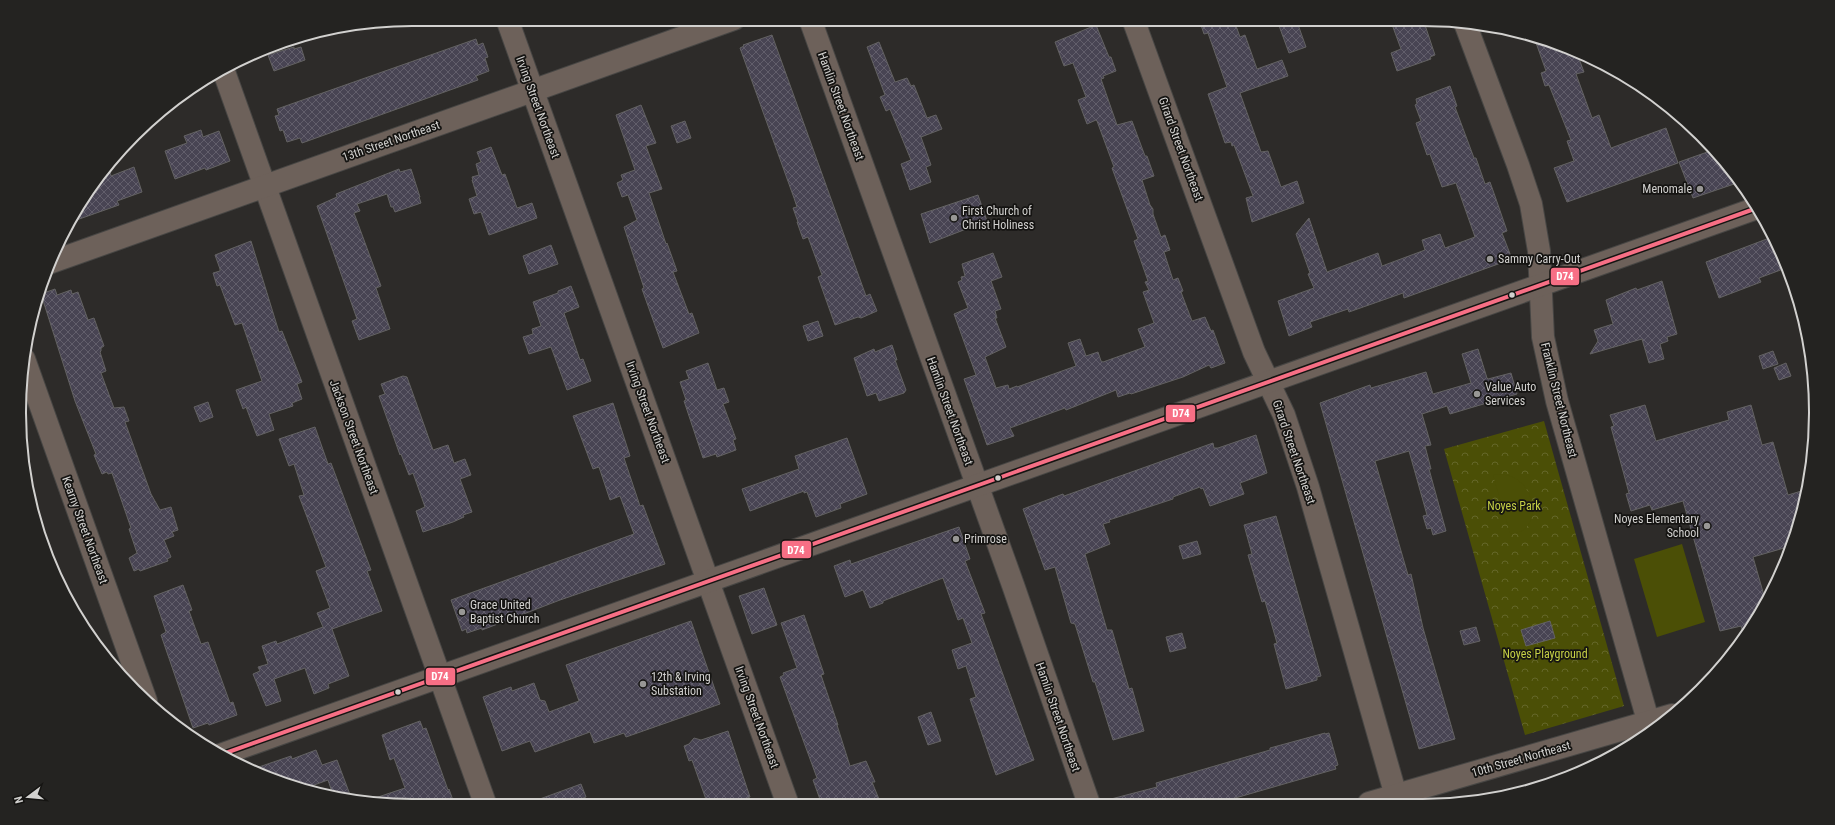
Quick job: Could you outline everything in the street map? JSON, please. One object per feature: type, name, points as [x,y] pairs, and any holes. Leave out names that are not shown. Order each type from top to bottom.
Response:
[{"type":"street","name":"Irving Street Northeast","points":[[510,26],[786,799]]},
{"type":"street","name":"13th Street Northeast","points":[[57,260],[714,26]]},
{"type":"street","name":"Hamlin Street Northeast","points":[[813,26],[1087,799]]},
{"type":"street","name":"Girard Street Northeast","points":[[1136,26],[1254,352],[1284,414],[1308,487],[1396,799]]},
{"type":"street","name":"Franklin Street Northeast","points":[[1467,29],[1518,165],[1530,204],[1539,251],[1543,337],[1557,401],[1650,725]]},
{"type":"street","name":"Jackson Street Northeast","points":[[225,75],[484,799]]},
{"type":"street","points":[[229,752],[1751,210]]},
{"type":"street","name":"Kearny Street Northeast","points":[[28,371],[141,688]]},
{"type":"street","name":"10th Street Northeast","points":[[1396,799],[1647,727]]},
{"type":"green space","name":"Noyes Park","points":[[1544,421],[1624,706],[1525,735],[1444,449]]},
{"type":"green space","points":[[1500,474],[1514,478],[1524,485],[1530,495],[1532,517],[1527,526],[1520,532],[1510,533],[1493,475]]},
{"type":"green space","points":[[1682,544],[1705,622],[1657,637],[1634,559]]},
{"type":"building","points":[[1096,26],[1116,71],[1103,76],[1104,78],[1101,79],[1117,125],[1132,121],[1154,176],[1142,180],[1150,205],[1153,209],[1153,214],[1161,237],[1165,235],[1170,250],[1164,252],[1173,280],[1178,278],[1183,291],[1181,292],[1192,321],[1205,317],[1211,331],[1213,330],[1225,363],[1211,368],[1209,365],[1183,377],[1131,394],[1118,397],[1116,390],[1066,410],[1065,408],[1010,428],[1014,436],[987,445],[964,379],[976,375],[954,314],[968,308],[958,282],[962,280],[961,277],[965,276],[962,264],[993,253],[1002,277],[991,281],[1001,309],[995,311],[997,318],[995,318],[1006,347],[985,357],[996,388],[1008,385],[1009,389],[1017,387],[1076,366],[1068,343],[1080,339],[1086,356],[1098,352],[1101,361],[1103,362],[1145,347],[1138,329],[1154,323],[1143,292],[1149,290],[1145,282],[1148,281],[1134,241],[1138,239],[1112,168],[1114,167],[1097,121],[1096,120],[1087,124],[1078,100],[1086,97],[1073,63],[1064,66],[1055,42]]},
{"type":"building","points":[[1201,26],[1236,26],[1240,37],[1245,35],[1257,69],[1282,60],[1288,76],[1240,93],[1261,152],[1268,151],[1281,187],[1297,181],[1304,203],[1252,222],[1246,198],[1253,196],[1234,145],[1232,146],[1231,142],[1225,143],[1208,94],[1227,87],[1208,33],[1204,34]]},
{"type":"building","points":[[1279,26],[1298,26],[1306,47],[1289,53]]},
{"type":"building","points":[[1393,26],[1425,26],[1435,55],[1430,57],[1431,59],[1397,71],[1391,53],[1401,49]]},
{"type":"building","points":[[772,35],[866,296],[870,294],[877,311],[861,318],[858,317],[835,325],[818,277],[822,275],[808,237],[803,239],[793,208],[797,207],[740,48],[744,46],[743,45]]},
{"type":"building","points":[[476,39],[478,45],[483,43],[488,57],[485,58],[489,71],[476,76],[478,80],[302,143],[300,138],[287,142],[283,130],[280,131],[275,116],[279,115],[277,109]]},
{"type":"building","points":[[879,42],[895,82],[907,78],[911,86],[914,85],[927,118],[936,115],[942,129],[921,137],[931,165],[926,167],[931,182],[910,190],[901,164],[911,160],[890,109],[886,111],[880,97],[885,95],[867,47]]},
{"type":"building","points":[[1536,43],[1579,59],[1584,72],[1576,74],[1592,118],[1599,115],[1611,148],[1666,128],[1678,163],[1567,202],[1554,168],[1574,161],[1567,141],[1571,140],[1549,85],[1545,86],[1541,73],[1546,71]]},
{"type":"building","points":[[294,47],[294,49],[301,47],[305,60],[274,71],[268,55]]},
{"type":"building","points":[[1450,86],[1457,106],[1455,107],[1474,158],[1476,158],[1485,184],[1490,182],[1507,231],[1502,233],[1512,259],[1404,298],[1403,293],[1349,312],[1348,309],[1310,322],[1312,327],[1289,336],[1278,301],[1314,288],[1308,274],[1310,273],[1296,234],[1309,218],[1327,272],[1378,253],[1382,266],[1425,250],[1422,240],[1440,234],[1445,248],[1475,237],[1456,183],[1442,187],[1430,154],[1427,155],[1416,123],[1421,121],[1415,105],[1417,104],[1416,99]]},
{"type":"building","points":[[641,105],[656,143],[646,146],[662,189],[649,193],[666,244],[667,243],[677,271],[673,272],[689,314],[692,313],[699,333],[663,348],[642,289],[644,288],[624,227],[637,220],[628,195],[622,197],[617,183],[623,180],[621,175],[635,170],[616,115]]},
{"type":"building","points":[[685,121],[691,138],[677,143],[671,126]]},
{"type":"building","points":[[201,130],[203,137],[219,131],[230,161],[175,179],[165,151],[187,143],[184,136]]},
{"type":"building","points":[[491,147],[502,175],[505,174],[517,208],[532,203],[537,218],[489,235],[481,212],[474,214],[469,199],[477,196],[472,177],[479,175],[476,164],[481,162],[477,152]]},
{"type":"building","points":[[1708,152],[1734,184],[1693,198],[1679,162]]},
{"type":"building","points":[[134,167],[142,192],[117,201],[119,205],[78,220],[110,172],[111,176]]},
{"type":"building","points":[[399,169],[400,172],[411,169],[421,203],[395,212],[393,207],[391,207],[387,194],[357,204],[360,211],[354,213],[381,286],[376,288],[390,329],[359,340],[352,321],[357,319],[317,206],[337,197],[336,194]]},
{"type":"building","name":"First Church of Christ Holiness","points":[[978,195],[987,221],[930,243],[921,214]]},
{"type":"building","points":[[1767,239],[1782,270],[1759,278],[1761,282],[1719,298],[1706,262]]},
{"type":"building","points":[[251,241],[279,332],[282,331],[302,382],[297,384],[302,399],[292,403],[293,406],[269,414],[274,430],[257,436],[246,407],[243,409],[236,390],[262,381],[242,323],[235,325],[220,285],[217,286],[213,273],[220,271],[215,255]]},
{"type":"building","points":[[551,245],[558,264],[529,274],[523,256]]},
{"type":"building","points":[[1662,281],[1677,334],[1667,337],[1668,341],[1660,344],[1664,359],[1649,363],[1642,339],[1590,354],[1598,341],[1594,330],[1613,324],[1606,300],[1636,288],[1637,290]]},
{"type":"building","points":[[571,286],[579,307],[564,313],[580,360],[583,359],[591,381],[567,390],[551,347],[529,354],[523,337],[533,334],[532,329],[541,326],[533,302],[558,293],[558,291]]},
{"type":"building","points":[[55,289],[57,295],[71,290],[72,294],[78,292],[88,320],[94,318],[104,346],[101,348],[100,352],[106,371],[101,373],[114,408],[124,407],[129,421],[125,422],[151,494],[160,510],[171,507],[178,530],[172,532],[174,536],[164,540],[171,557],[167,559],[168,561],[140,571],[139,569],[134,571],[129,558],[137,553],[129,529],[131,528],[112,473],[108,474],[107,472],[102,474],[94,455],[96,454],[75,401],[43,300],[46,292]]},
{"type":"building","points":[[818,321],[823,336],[808,341],[803,326]]},
{"type":"building","points":[[892,345],[897,360],[895,360],[906,390],[904,393],[879,401],[876,393],[867,396],[854,358],[874,349],[875,352]]},
{"type":"building","points":[[1478,349],[1487,378],[1511,373],[1517,394],[1450,414],[1447,406],[1422,414],[1431,445],[1425,446],[1431,469],[1429,469],[1446,531],[1433,535],[1431,528],[1427,529],[1423,516],[1427,515],[1409,451],[1375,461],[1408,575],[1411,574],[1423,628],[1455,739],[1419,749],[1320,403],[1370,385],[1371,388],[1426,372],[1433,394],[1471,383],[1462,354]]},
{"type":"building","points":[[1773,351],[1778,364],[1763,369],[1759,356]]},
{"type":"building","points":[[708,363],[717,390],[724,388],[729,402],[723,404],[736,439],[733,440],[736,450],[717,457],[716,454],[703,458],[684,401],[686,400],[680,382],[689,379],[686,371]]},
{"type":"building","points":[[1786,363],[1791,376],[1779,380],[1774,368]]},
{"type":"building","points":[[403,376],[407,377],[433,450],[448,445],[454,463],[465,459],[471,475],[460,479],[472,512],[463,515],[464,517],[453,522],[423,532],[416,511],[425,507],[413,473],[409,475],[401,454],[400,455],[379,396],[385,394],[381,384]]},
{"type":"building","points":[[208,402],[213,417],[200,422],[194,407]]},
{"type":"building","points":[[613,403],[630,456],[624,458],[640,506],[643,505],[665,564],[560,600],[482,630],[482,628],[467,633],[466,629],[462,631],[451,600],[634,534],[620,496],[610,500],[599,467],[593,469],[573,416]]},
{"type":"building","points":[[1645,405],[1656,441],[1729,420],[1727,412],[1751,405],[1762,445],[1773,442],[1788,495],[1801,491],[1796,513],[1784,548],[1753,557],[1763,594],[1742,630],[1741,626],[1720,631],[1683,501],[1652,510],[1650,505],[1631,511],[1626,494],[1629,493],[1611,427],[1614,426],[1610,415]]},
{"type":"building","points":[[315,427],[328,464],[331,463],[371,570],[367,571],[382,611],[332,629],[349,676],[328,684],[329,688],[314,694],[305,668],[274,679],[281,701],[266,706],[253,674],[260,671],[258,667],[268,664],[262,646],[276,641],[277,644],[323,627],[317,613],[330,608],[316,571],[326,567],[299,496],[304,495],[294,464],[289,466],[279,439]]},
{"type":"building","points":[[1256,435],[1267,473],[1240,483],[1244,494],[1210,506],[1203,488],[1201,489],[1200,487],[1173,497],[1173,499],[1109,520],[1110,522],[1103,524],[1110,544],[1085,554],[1107,630],[1112,630],[1129,689],[1132,688],[1144,731],[1113,740],[1075,624],[1071,623],[1055,567],[1045,570],[1023,509],[1213,443],[1214,448],[1218,448]]},
{"type":"building","points":[[847,438],[867,494],[840,504],[841,508],[816,517],[807,492],[804,493],[804,491],[750,511],[742,489],[799,469],[795,456]]},
{"type":"building","points":[[1276,516],[1321,676],[1317,677],[1317,680],[1286,689],[1274,644],[1277,643],[1265,601],[1262,602],[1248,555],[1252,554],[1244,525]]},
{"type":"building","points":[[959,527],[970,559],[965,561],[985,613],[981,614],[1034,760],[996,775],[970,699],[976,697],[966,666],[958,669],[952,650],[972,643],[963,618],[958,620],[943,578],[883,601],[883,603],[870,608],[863,590],[845,597],[834,566],[850,560],[851,564]]},
{"type":"building","points":[[1197,541],[1201,554],[1183,559],[1179,546]]},
{"type":"building","points":[[183,585],[192,610],[189,611],[201,644],[208,642],[230,703],[233,702],[237,715],[209,725],[208,723],[193,728],[161,635],[166,632],[154,596]]},
{"type":"building","points":[[764,588],[777,625],[752,634],[739,596]]},
{"type":"building","points":[[804,615],[824,674],[821,675],[850,766],[866,761],[875,782],[872,782],[879,799],[820,799],[813,780],[817,778],[780,677],[784,675],[783,673],[797,668],[781,623]]},
{"type":"building","name":"12th & Irving Substation","points":[[691,621],[720,704],[626,737],[624,733],[594,743],[590,732],[535,752],[530,741],[502,751],[483,697],[511,687],[512,691],[534,683],[540,700],[545,701],[549,712],[579,701],[566,665]]},
{"type":"building","points":[[1550,621],[1555,638],[1526,646],[1521,630]]},
{"type":"building","points":[[1476,627],[1480,641],[1464,645],[1460,631]]},
{"type":"building","points":[[1182,633],[1186,648],[1170,652],[1166,637]]},
{"type":"building","points":[[931,712],[941,741],[928,745],[918,717]]},
{"type":"building","points":[[420,721],[423,729],[426,728],[453,799],[377,797],[405,788],[394,758],[390,760],[382,735]]},
{"type":"building","points":[[728,731],[750,797],[744,799],[706,799],[692,760],[689,761],[684,746],[689,744],[694,738],[701,740]]},
{"type":"building","points":[[1329,733],[1338,765],[1335,766],[1336,769],[1232,799],[1111,799],[1157,787],[1156,783],[1270,750],[1270,748]]},
{"type":"building","points":[[316,750],[322,765],[337,760],[350,794],[332,791],[328,780],[312,786],[259,767],[291,756],[292,759]]},
{"type":"building","points":[[581,784],[586,797],[581,799],[540,799]]},
{"type":"transit line","name":"D74","points":[[229,752],[1751,210]]},
{"type":"place","name":"Menomale","points":[[1700,189]]},
{"type":"place","name":"First Church of Christ Holiness","points":[[954,218]]},
{"type":"place","name":"Sammy Carry-Out","points":[[1490,259]]},
{"type":"place","name":"Value Auto Services","points":[[1477,394]]},
{"type":"place","name":"Noyes Elementary School","points":[[1707,526]]},
{"type":"place","name":"Primrose","points":[[956,539]]},
{"type":"place","name":"Grace United Baptist Church","points":[[462,612]]},
{"type":"place","name":"12th & Irving Substation","points":[[643,684]]},
{"type":"park label","name":"Noyes Playground","points":[[1545,654]]}]
